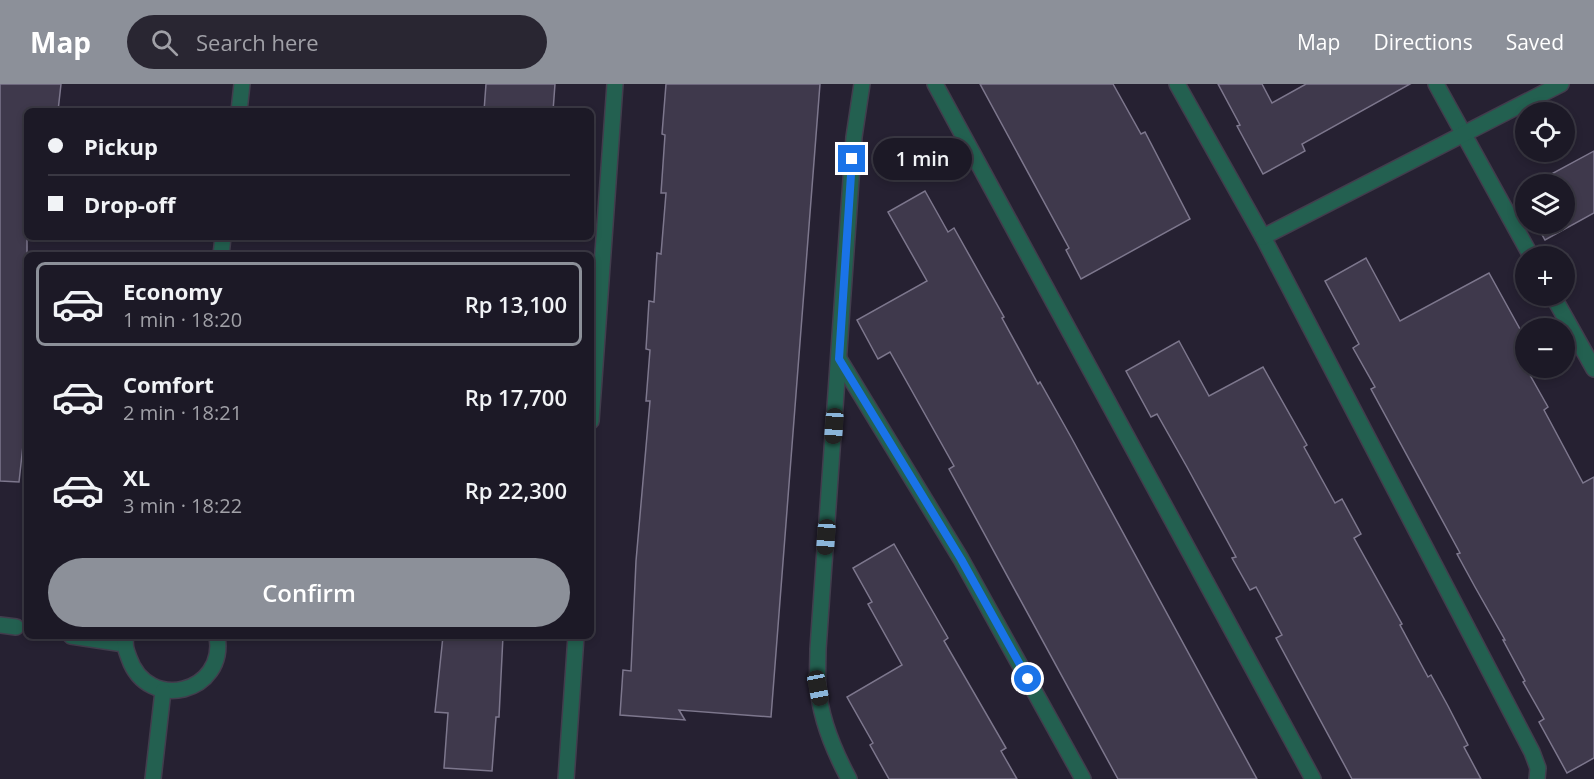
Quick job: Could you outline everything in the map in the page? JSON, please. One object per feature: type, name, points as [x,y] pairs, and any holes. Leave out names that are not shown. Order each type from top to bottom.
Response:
[{"type":"street","points":[[239,108],[242,84]]},
{"type":"street","points":[[594,379],[615,84]]},
{"type":"street","points":[[849,779],[824,721],[818,688],[818,649],[854,137],[862,84]]},
{"type":"street","points":[[935,84],[1313,779]]},
{"type":"street","points":[[1177,84],[1263,237],[1532,752],[1538,768],[1537,779]]},
{"type":"street","points":[[1436,84],[1525,246]]},
{"type":"street","points":[[1263,237],[1561,84]]},
{"type":"street","points":[[1559,306],[1594,369]]},
{"type":"street","points":[[839,359],[961,559],[1083,779]]},
{"type":"street","points":[[0,625],[16,627]]},
{"type":"street","points":[[125,640],[132,666],[144,681],[163,691],[183,690],[201,682],[214,667],[219,646],[218,639]]},
{"type":"street","points":[[566,779],[576,639]]},
{"type":"street","points":[[153,779],[163,691]]},
{"type":"building","points":[[0,84],[61,84],[58,108],[24,108],[24,240],[27,240],[27,252],[24,252],[24,436],[19,482],[0,481]]},
{"type":"building","points":[[486,84],[555,84],[553,108],[484,108]]},
{"type":"building","points":[[666,84],[820,84],[771,717],[679,710],[685,720],[620,715],[623,670],[631,671],[636,561],[650,401],[646,401],[650,350],[646,349],[649,301],[654,302],[657,253],[661,254],[666,193],[661,193]]},
{"type":"building","points":[[980,84],[1113,84],[1141,134],[1145,132],[1190,219],[1081,279],[1066,250],[1069,248]]},
{"type":"building","points":[[1218,84],[1262,84],[1272,103],[1306,84],[1410,84],[1302,144],[1305,151],[1263,174]]},
{"type":"building","points":[[1594,151],[1594,213],[1575,223],[1575,174],[1551,174]]},
{"type":"building","points":[[925,191],[948,232],[954,228],[1004,317],[1002,318],[1038,384],[1040,382],[1071,437],[1257,779],[1118,779],[949,469],[954,466],[890,352],[878,359],[857,320],[927,281],[888,212]]},
{"type":"building","points":[[1542,234],[1556,234],[1545,240]]},
{"type":"building","points":[[1366,258],[1400,321],[1489,273],[1515,320],[1515,378],[1532,378],[1548,407],[1544,410],[1583,483],[1594,477],[1594,758],[1567,773],[1539,722],[1544,719],[1523,682],[1525,681],[1503,640],[1505,640],[1457,554],[1460,553],[1371,389],[1375,387],[1353,348],[1359,344],[1325,281]]},
{"type":"building","points":[[1179,341],[1209,396],[1263,367],[1307,445],[1304,447],[1335,503],[1342,499],[1361,534],[1354,538],[1402,624],[1400,625],[1428,677],[1431,675],[1448,706],[1468,745],[1464,747],[1481,779],[1352,779],[1276,638],[1282,635],[1256,587],[1250,590],[1232,558],[1236,557],[1157,414],[1151,417],[1126,371]]},
{"type":"building","points":[[894,544],[948,638],[944,641],[1006,748],[1001,751],[1017,779],[889,779],[870,745],[873,743],[847,697],[902,665],[868,604],[872,602],[853,568]]},
{"type":"building","points":[[443,639],[503,639],[499,717],[496,717],[492,771],[444,768],[448,713],[435,712]]},
{"type":"route","points":[[852,159],[839,359],[961,559],[1028,679]]}]
